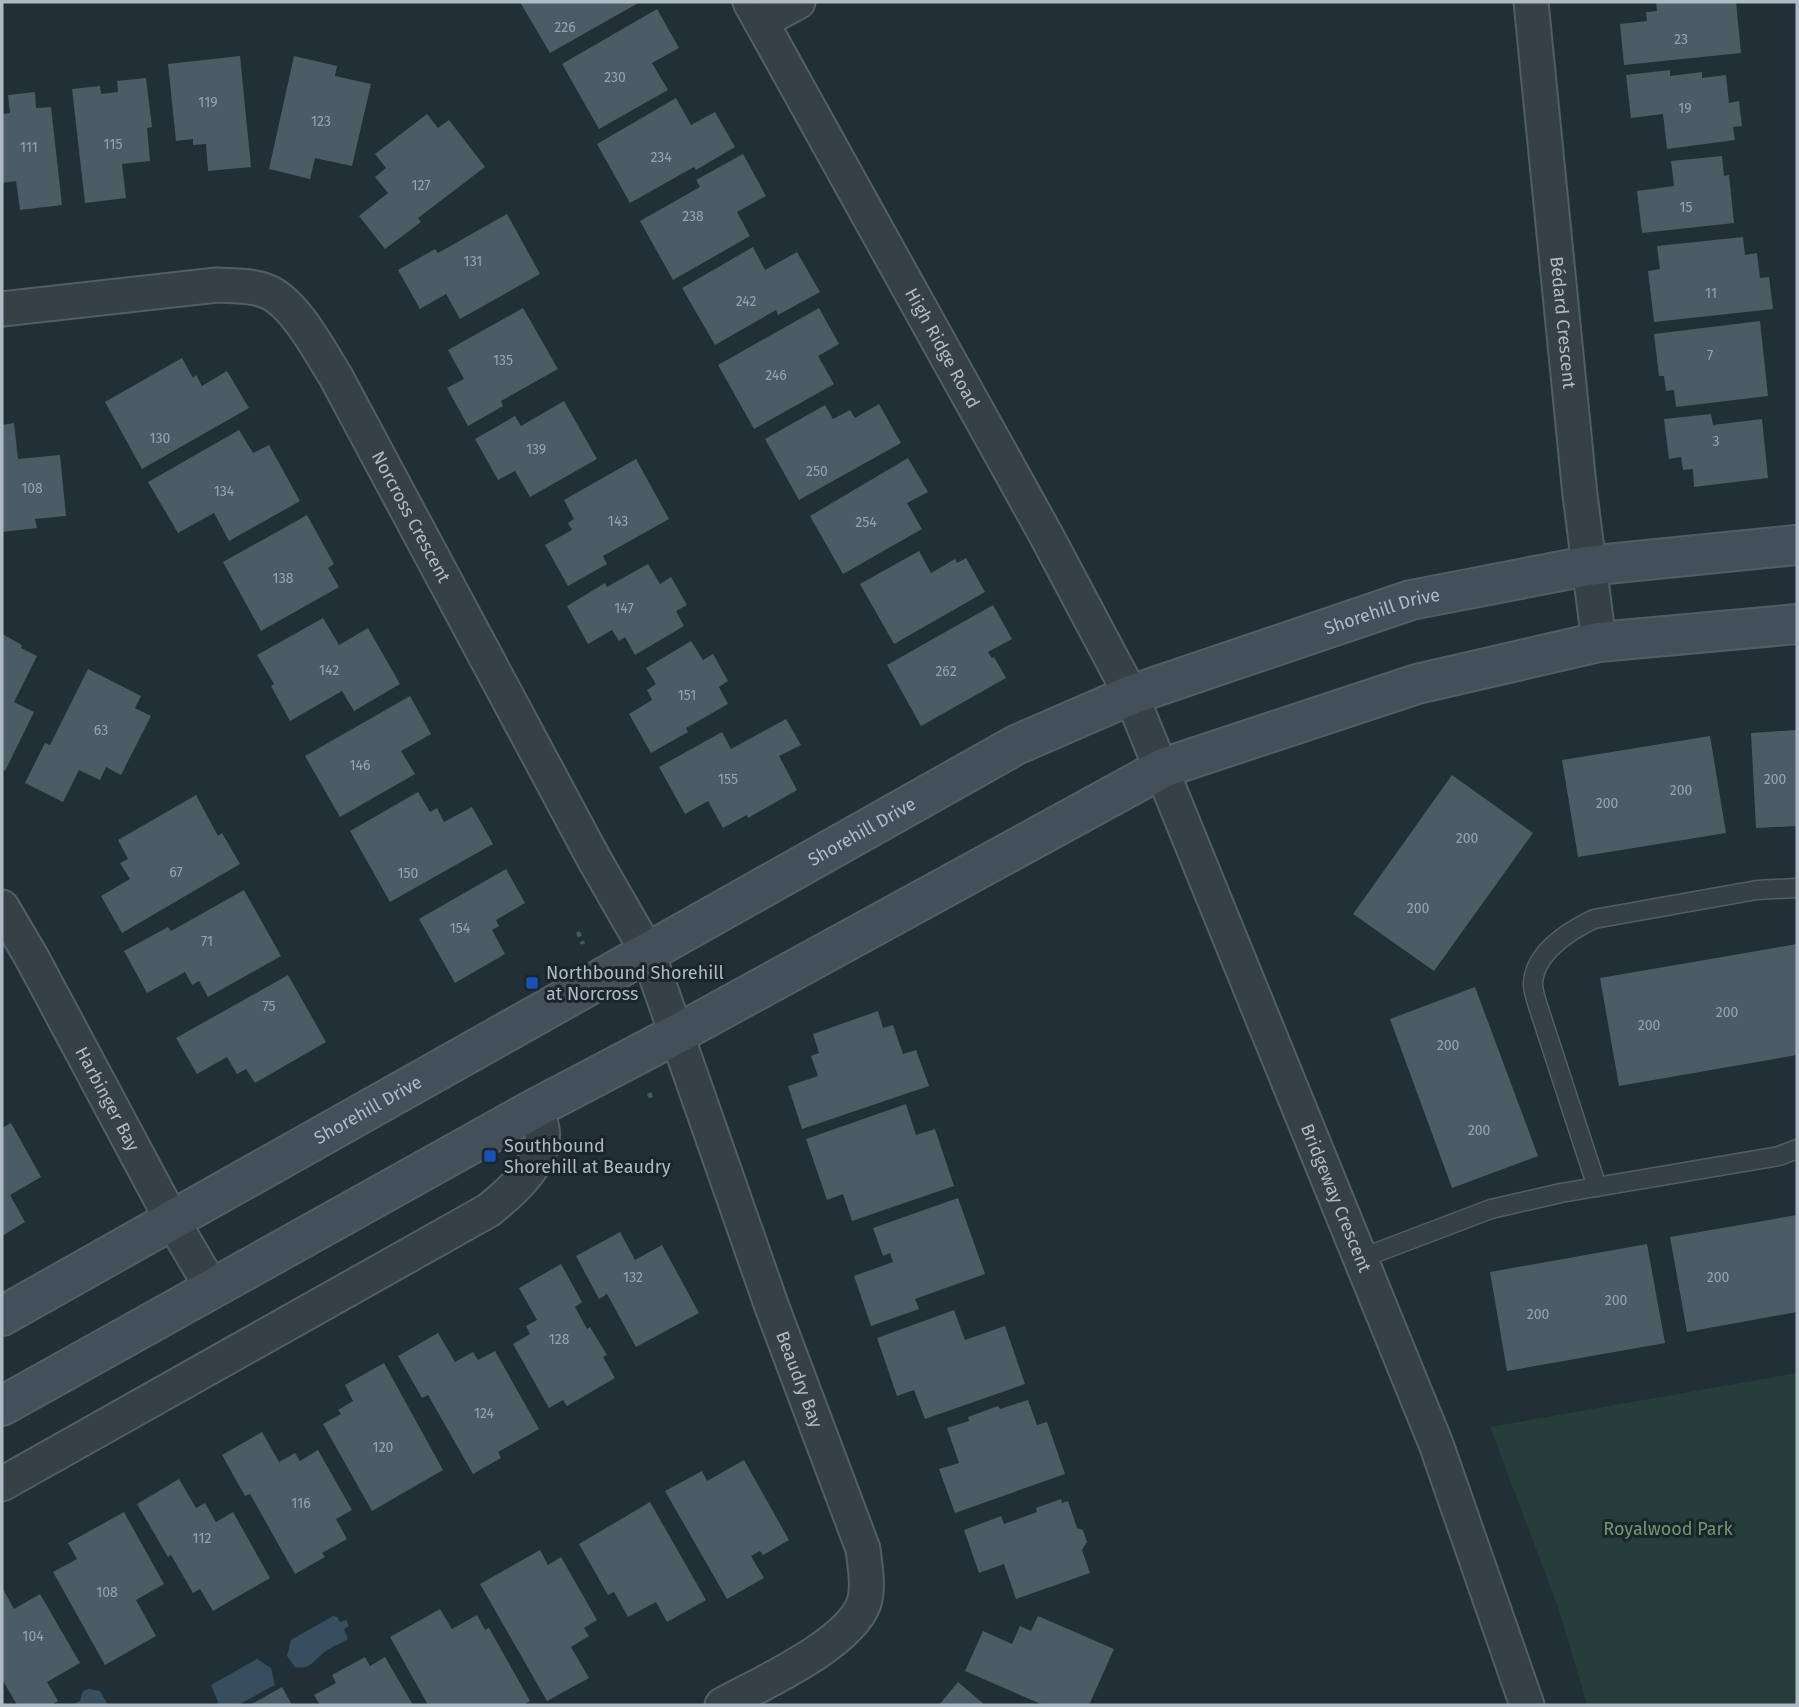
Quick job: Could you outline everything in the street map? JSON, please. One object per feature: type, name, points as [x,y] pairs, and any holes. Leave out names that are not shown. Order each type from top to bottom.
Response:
[{"type":"street","points":[[755,12],[798,2]]},
{"type":"street","name":"Bédard Crescent","points":[[1531,2],[1587,566],[1598,642]]},
{"type":"street","name":"High Ridge Road","points":[[755,12],[1039,523],[1131,695]]},
{"type":"street","name":"Norcross Crescent","points":[[2,309],[217,285],[268,292],[286,305],[306,330],[335,377],[588,847],[648,953],[661,990]]},
{"type":"street","name":"Shorehill Drive","points":[[2,1316],[1016,745],[1131,695],[1411,600],[1587,566],[1797,545]]},
{"type":"street","points":[[2,1406],[536,1108],[677,1034],[1163,768],[1416,684],[1598,642],[1797,624]]},
{"type":"street","name":"Bridgeway Crescent","points":[[1131,695],[1437,1444],[1527,1705]]},
{"type":"street","name":"Harbinger Bay","points":[[2,907],[33,958],[213,1290]]},
{"type":"street","name":"Beaudry Bay","points":[[661,990],[772,1307],[863,1549],[867,1585],[863,1603],[854,1621],[824,1648],[722,1705]]},
{"type":"street","points":[[2,1484],[489,1210],[511,1193],[540,1149],[543,1132],[536,1108]]},
{"type":"lane","points":[[1597,1187],[1533,985],[1539,963],[1553,946],[1594,919],[1757,890],[1797,888]]},
{"type":"lane","points":[[1362,1258],[1491,1209],[1597,1187],[1779,1156],[1797,1149]]},
{"type":"green space","name":"Royalwood Park","points":[[1797,1373],[1797,1705],[1587,1705],[1559,1610],[1490,1427]]},
{"type":"water","points":[[333,1616],[340,1622],[346,1620],[349,1626],[344,1629],[348,1639],[327,1650],[310,1665],[295,1667],[287,1656],[291,1640]]},
{"type":"water","points":[[257,1659],[271,1668],[275,1685],[238,1705],[219,1705],[211,1685]]},
{"type":"water","points":[[83,1691],[100,1691],[108,1705],[72,1705],[80,1701]]},
{"type":"building","points":[[520,2],[640,2],[550,53]]},
{"type":"building","points":[[1656,2],[1736,2],[1741,53],[1624,65],[1620,24],[1647,21],[1646,12],[1657,11]]},
{"type":"building","points":[[657,9],[679,48],[652,63],[668,90],[599,129],[562,64]]},
{"type":"building","points":[[240,56],[251,167],[208,171],[206,144],[193,145],[193,139],[176,141],[168,64]]},
{"type":"building","points":[[294,56],[337,66],[335,76],[371,84],[352,166],[315,158],[310,179],[269,169]]},
{"type":"building","points":[[1670,70],[1670,76],[1702,72],[1702,78],[1726,75],[1729,103],[1739,101],[1742,126],[1733,127],[1735,140],[1667,149],[1663,114],[1631,118],[1626,75]]},
{"type":"building","points":[[146,78],[152,127],[147,128],[150,161],[122,164],[126,198],[85,203],[72,89],[100,86],[101,94],[118,92],[117,81]]},
{"type":"building","points":[[35,92],[36,108],[51,107],[62,205],[20,210],[16,181],[2,183],[2,114],[10,113],[8,95]]},
{"type":"building","points":[[676,98],[691,125],[715,112],[735,147],[630,203],[597,144]]},
{"type":"building","points":[[427,114],[438,128],[449,120],[485,167],[418,218],[421,222],[385,249],[359,216],[388,193],[375,177],[386,168],[375,154]]},
{"type":"building","points":[[743,154],[766,196],[737,212],[750,236],[673,280],[640,221],[700,187],[696,180]]},
{"type":"building","points":[[1722,156],[1724,176],[1729,175],[1734,223],[1642,233],[1637,191],[1674,186],[1671,161]]},
{"type":"building","points":[[507,214],[540,274],[460,319],[446,294],[420,309],[398,270],[435,249],[438,253]]},
{"type":"building","points":[[1743,237],[1745,255],[1757,253],[1760,278],[1769,277],[1773,309],[1654,322],[1648,271],[1660,269],[1657,246]]},
{"type":"building","points":[[753,247],[765,270],[797,252],[820,292],[778,315],[776,310],[715,345],[682,288]]},
{"type":"building","points":[[523,308],[558,369],[501,401],[503,406],[468,426],[447,388],[464,379],[448,350]]},
{"type":"building","points":[[819,308],[839,344],[818,356],[834,384],[754,429],[718,365]]},
{"type":"building","points":[[1760,321],[1768,396],[1676,407],[1674,390],[1666,391],[1664,376],[1659,376],[1654,334]]},
{"type":"building","points":[[182,358],[193,378],[196,375],[202,386],[227,371],[249,408],[142,469],[105,402]]},
{"type":"building","points":[[564,401],[597,459],[530,497],[515,471],[498,480],[475,439],[515,416],[521,426]]},
{"type":"building","points":[[879,404],[901,443],[799,500],[765,439],[825,405],[833,419],[850,410],[855,418]]},
{"type":"building","points":[[1711,414],[1713,425],[1762,419],[1768,478],[1694,487],[1693,469],[1683,470],[1681,457],[1669,459],[1664,419]]},
{"type":"building","points":[[14,423],[18,459],[60,455],[66,516],[35,519],[37,528],[2,532],[2,425]]},
{"type":"building","points":[[239,430],[253,453],[269,445],[300,501],[229,541],[214,513],[178,533],[148,482]]},
{"type":"building","points":[[908,458],[928,492],[907,503],[922,529],[843,574],[810,516]]},
{"type":"building","points":[[636,459],[669,519],[603,556],[607,564],[568,586],[545,545],[572,530],[568,523],[574,519],[564,500]]},
{"type":"building","points":[[307,515],[334,564],[328,568],[339,587],[261,631],[223,562]]},
{"type":"building","points":[[919,551],[931,573],[955,559],[957,563],[966,558],[985,592],[894,644],[860,584]]},
{"type":"building","points":[[648,564],[660,584],[671,577],[687,605],[676,611],[684,626],[635,655],[625,637],[619,641],[612,630],[588,644],[567,606],[605,583],[607,587]]},
{"type":"building","points":[[993,605],[1012,639],[988,652],[1006,678],[921,726],[887,665]]},
{"type":"building","points":[[323,618],[339,645],[368,628],[400,684],[354,711],[342,691],[290,721],[271,686],[274,684],[257,655]]},
{"type":"building","points":[[2,634],[37,656],[14,702],[34,712],[5,771],[2,769]]},
{"type":"building","points":[[691,641],[703,660],[713,654],[728,681],[719,687],[728,704],[686,728],[688,732],[651,753],[629,714],[652,700],[647,690],[656,684],[646,668]]},
{"type":"building","points":[[88,669],[141,696],[135,708],[151,716],[121,775],[106,767],[100,780],[79,770],[63,802],[25,783],[45,743],[50,745]]},
{"type":"building","points":[[410,696],[431,734],[401,751],[415,774],[340,817],[305,756]]},
{"type":"building","points":[[786,719],[801,745],[779,756],[797,790],[748,818],[747,815],[723,828],[708,801],[685,814],[659,767],[722,732],[731,749]]},
{"type":"building","points":[[1797,730],[1797,826],[1756,828],[1751,733]]},
{"type":"building","points":[[1710,736],[1726,833],[1578,857],[1562,760]]},
{"type":"building","points":[[1452,775],[1533,833],[1434,971],[1353,914]]},
{"type":"building","points":[[418,792],[430,812],[437,808],[444,822],[472,807],[493,844],[390,902],[350,831]]},
{"type":"building","points":[[196,795],[218,836],[222,833],[240,864],[122,933],[101,896],[130,879],[120,863],[128,859],[118,840]]},
{"type":"building","points":[[506,869],[525,903],[496,920],[499,926],[492,930],[505,954],[455,983],[419,919]]},
{"type":"building","points":[[244,890],[281,956],[208,997],[199,981],[192,985],[185,972],[147,993],[124,951],[168,927],[171,931]]},
{"type":"building","points":[[1797,944],[1797,1055],[1619,1086],[1600,978]]},
{"type":"building","points":[[288,975],[326,1042],[255,1083],[246,1069],[237,1074],[227,1057],[197,1074],[176,1038]]},
{"type":"building","points":[[1475,987],[1538,1156],[1452,1188],[1390,1019]]},
{"type":"building","points":[[878,1011],[883,1028],[893,1025],[903,1054],[916,1050],[929,1086],[802,1129],[788,1086],[818,1076],[811,1056],[819,1053],[813,1034]]},
{"type":"building","points":[[906,1104],[916,1135],[935,1129],[954,1186],[852,1221],[843,1194],[827,1200],[806,1139]]},
{"type":"building","points":[[11,1123],[41,1177],[10,1195],[25,1222],[2,1236],[2,1128]]},
{"type":"building","points":[[958,1198],[985,1274],[915,1299],[919,1309],[871,1326],[854,1276],[893,1262],[890,1253],[883,1256],[873,1228]]},
{"type":"building","points":[[1797,1215],[1797,1312],[1687,1332],[1670,1237]]},
{"type":"building","points":[[620,1232],[635,1260],[662,1245],[699,1313],[636,1347],[607,1294],[599,1299],[576,1256]]},
{"type":"building","points":[[1647,1244],[1665,1343],[1507,1371],[1490,1272]]},
{"type":"building","points":[[561,1264],[582,1302],[575,1307],[587,1329],[590,1327],[607,1355],[603,1357],[615,1378],[567,1406],[563,1400],[549,1408],[513,1344],[530,1334],[526,1326],[537,1320],[519,1288]]},
{"type":"building","points":[[954,1310],[965,1340],[1005,1326],[1025,1384],[925,1419],[914,1390],[897,1396],[877,1338]]},
{"type":"building","points":[[438,1333],[455,1362],[473,1352],[478,1360],[495,1351],[539,1429],[498,1452],[501,1458],[473,1474],[428,1395],[422,1398],[398,1356]]},
{"type":"building","points":[[384,1363],[443,1470],[372,1511],[323,1424],[341,1414],[338,1410],[353,1401],[345,1385]]},
{"type":"building","points":[[1028,1400],[1037,1425],[1047,1422],[1065,1474],[955,1513],[939,1469],[959,1463],[947,1428],[969,1421],[968,1417],[998,1406],[1000,1409]]},
{"type":"building","points":[[262,1432],[279,1462],[295,1453],[300,1461],[318,1450],[352,1510],[336,1519],[347,1539],[322,1553],[325,1557],[295,1574],[250,1494],[245,1496],[222,1455]]},
{"type":"building","points":[[744,1460],[789,1540],[763,1555],[760,1551],[751,1556],[764,1578],[727,1599],[665,1491],[702,1471],[707,1481]]},
{"type":"building","points":[[179,1479],[196,1508],[205,1503],[216,1522],[233,1512],[270,1578],[213,1611],[200,1589],[193,1593],[137,1504]]},
{"type":"building","points":[[1061,1499],[1062,1503],[1068,1501],[1077,1528],[1083,1530],[1087,1542],[1082,1550],[1090,1573],[1016,1599],[1004,1564],[979,1573],[964,1530],[1001,1516],[1004,1524],[1037,1512],[1036,1508]]},
{"type":"building","points":[[650,1502],[706,1600],[667,1622],[656,1602],[628,1617],[614,1592],[608,1595],[579,1544]]},
{"type":"building","points":[[124,1512],[164,1584],[136,1600],[156,1636],[105,1665],[53,1572],[77,1559],[68,1543]]},
{"type":"building","points":[[540,1550],[548,1565],[561,1557],[597,1620],[584,1628],[589,1636],[571,1647],[589,1678],[547,1701],[480,1584]]},
{"type":"building","points":[[2,1587],[14,1609],[40,1594],[80,1663],[47,1682],[58,1701],[51,1705],[17,1705],[2,1679]]},
{"type":"building","points":[[440,1609],[452,1629],[477,1615],[485,1630],[489,1628],[530,1701],[523,1705],[428,1705],[390,1637]]},
{"type":"building","points":[[1038,1616],[1114,1649],[1089,1705],[1043,1705],[965,1671],[983,1631],[1012,1644],[1020,1626],[1031,1631]]},
{"type":"building","points":[[365,1657],[370,1666],[385,1657],[413,1705],[320,1705],[314,1695],[336,1683],[332,1675]]},
{"type":"building","points":[[958,1682],[985,1705],[939,1705]]},
{"type":"building","points":[[282,1687],[292,1705],[250,1705]]},
{"type":"place","name":"Northbound Shorehill at Norcross","points":[[532,983]]},
{"type":"place","name":"Southbound Shorehill at Beaudry","points":[[490,1156]]}]
